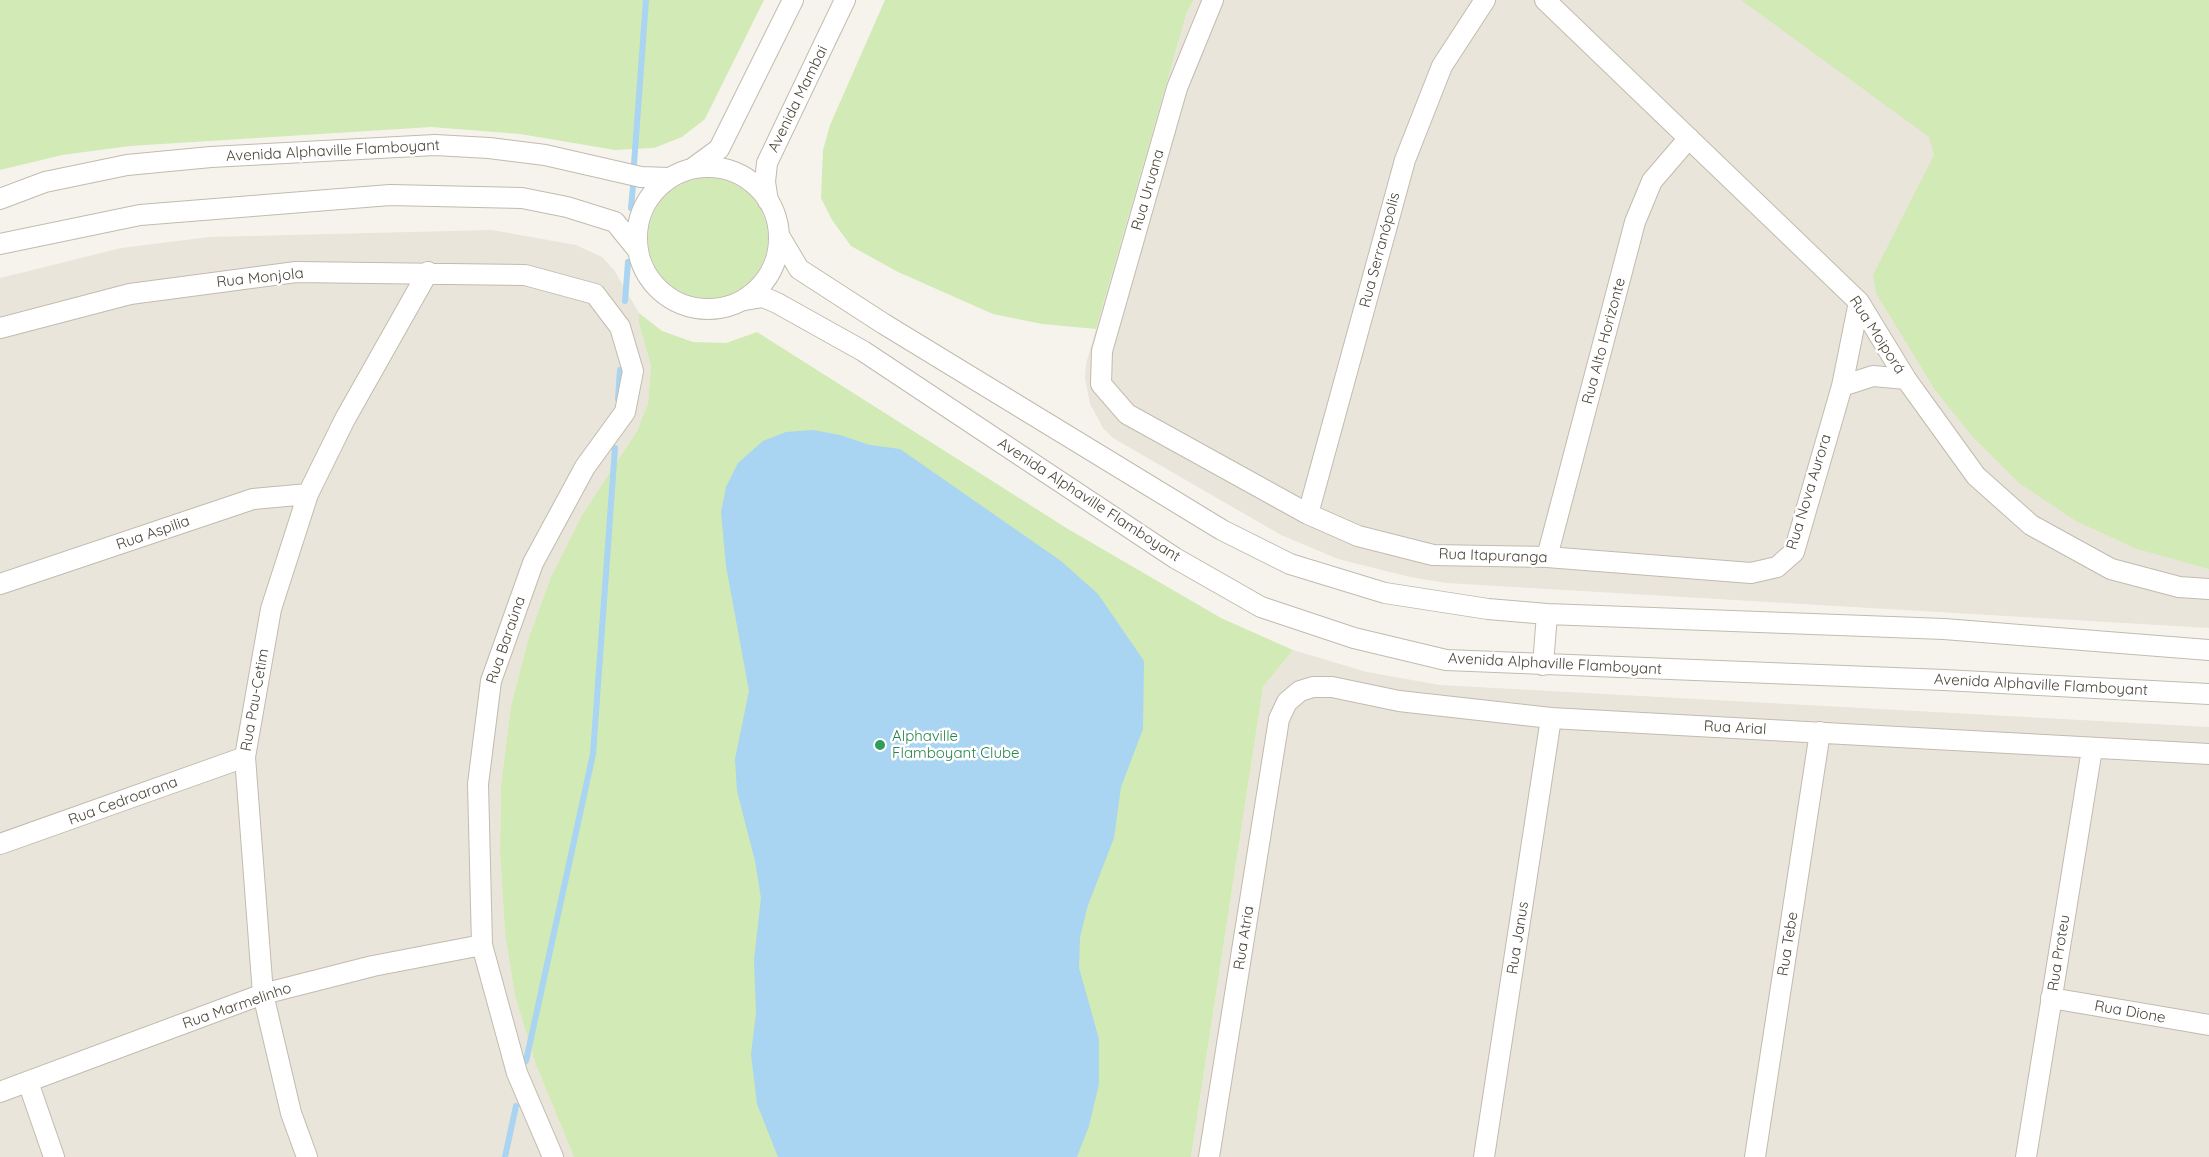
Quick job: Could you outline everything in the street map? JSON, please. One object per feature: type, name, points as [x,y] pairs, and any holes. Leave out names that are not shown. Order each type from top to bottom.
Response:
[{"type":"street","points":[[780,237],[776,262],[764,284],[745,300],[722,309],[697,309],[675,302],[659,291],[643,271],[636,248],[637,222],[650,195],[669,178],[692,168],[719,149],[793,0]]},
{"type":"street","name":"Avenida Mambai","points":[[768,201],[765,182],[767,163],[845,0]]},
{"type":"street","name":"Rua Uruana","points":[[1101,384],[1102,351],[1177,88],[1213,0]]},
{"type":"street","name":"Rua Serranópolis","points":[[1308,514],[1405,160],[1442,66],[1485,0]]},
{"type":"street","name":"Rua Moiporá","points":[[1545,0],[1859,302],[1906,379],[1976,476],[2031,525],[2111,569],[2179,587],[2209,589]]},
{"type":"street","name":"Rua Alto Horizonte","points":[[1547,557],[1635,222],[1652,181],[1689,138]]},
{"type":"street","name":"Avenida Alphaville Flamboyant","points":[[0,199],[45,182],[127,165],[211,157],[435,145],[489,148],[545,155],[641,177],[669,178]]},
{"type":"street","points":[[692,168],[717,167],[741,174],[763,191],[775,213],[780,237],[799,269],[884,324],[1222,530],[1290,564],[1385,592],[1488,609],[1547,614],[1944,629],[2209,650]]},
{"type":"street","points":[[0,244],[140,215],[390,195],[522,198],[545,202],[615,222],[636,248]]},
{"type":"street","name":"Rua Monjola","points":[[0,328],[130,294],[296,272],[525,275]]},
{"type":"street","name":"Rua Pau-Cetim","points":[[307,1157],[291,1113],[263,994],[245,757],[271,609],[308,494],[345,419],[428,272]]},
{"type":"street","name":"Rua Baraúna","points":[[525,275],[595,294],[620,327],[633,371],[625,412],[585,467],[533,563],[491,681],[478,784],[482,945],[517,1073],[553,1157]]},
{"type":"street","name":"Avenida Alphaville Flamboyant","points":[[745,300],[763,297],[777,303],[863,351],[1175,558],[1262,607],[1354,638],[1446,660],[1944,680],[2209,694]]},
{"type":"street","name":"Rua Nova Aurora","points":[[1751,573],[1777,567],[1794,552],[1842,386],[1859,302]]},
{"type":"street","points":[[1842,386],[1873,376],[1906,379]]},
{"type":"street","name":"Rua Itapuranga","points":[[1101,384],[1127,414],[1308,514],[1358,536],[1433,555],[1547,557],[1751,573]]},
{"type":"street","name":"Rua Aspilia","points":[[0,584],[253,499],[308,494]]},
{"type":"street","points":[[1543,664],[1547,614]]},
{"type":"street","name":"Rua Arial","points":[[1278,719],[1287,702],[1300,691],[1313,687],[1332,687],[1462,710],[1551,718],[2209,754]]},
{"type":"street","name":"Rua Janus","points":[[1484,1157],[1551,718]]},
{"type":"street","name":"Rua Atria","points":[[1209,1157],[1278,719]]},
{"type":"street","name":"Rua Tebe","points":[[1755,1157],[1820,732]]},
{"type":"street","name":"Rua Proteu","points":[[2026,1157],[2092,749]]},
{"type":"street","name":"Rua Cedroarana","points":[[0,844],[245,757]]},
{"type":"street","name":"Rua Marmelinho","points":[[0,1092],[263,994],[373,966],[482,945]]},
{"type":"street","name":"Rua Dione","points":[[2051,998],[2209,1025]]},
{"type":"street","points":[[28,1082],[54,1157]]},
{"type":"shaded area","points":[[1194,0],[2209,0],[2209,628],[1446,583],[1410,577],[1338,559],[1281,535],[1113,438],[1103,428],[1090,404],[1085,378],[1086,364],[1187,12]]},
{"type":"shaded area","points":[[492,230],[576,245],[602,257],[614,270],[639,313],[639,324],[651,366],[648,403],[637,431],[582,515],[551,577],[528,640],[511,706],[501,784],[500,854],[505,932],[536,1065],[574,1157],[0,1157],[0,278],[121,248],[209,237]]},
{"type":"shaded area","points":[[1293,650],[1367,672],[1440,685],[2209,727],[2209,1157],[1191,1157],[1263,687]]},
{"type":"green space","points":[[0,0],[764,0],[705,119],[682,137],[654,148],[615,150],[520,134],[431,127],[130,146],[62,155],[0,170]]},
{"type":"green space","points":[[885,0],[1194,0],[1187,12],[1096,329],[1042,324],[993,314],[898,272],[851,246],[832,220],[821,198],[823,150],[830,125]]},
{"type":"green space","points":[[1741,0],[2209,0],[2209,569],[2137,549],[2076,521],[2019,483],[1972,436],[1935,390],[1876,293],[1873,275],[1934,155],[1929,137]]},
{"type":"green space","points":[[708,178],[731,183],[750,196],[763,215],[768,238],[763,261],[750,280],[731,293],[708,298],[685,293],[666,280],[653,261],[648,238],[653,215],[666,196],[685,183]]},
{"type":"green space","name":"Alphaville Flamboyant Clube","points":[[639,313],[662,331],[693,342],[726,343],[757,332],[1068,529],[1221,618],[1293,650],[1263,687],[1191,1157],[574,1157],[536,1065],[515,995],[505,932],[500,854],[501,784],[511,706],[528,640],[551,577],[582,515],[637,431],[648,403],[651,366],[639,324]]},
{"type":"water","points":[[813,430],[840,435],[870,445],[900,449],[1061,561],[1098,594],[1144,661],[1143,729],[1121,787],[1114,838],[1088,905],[1080,937],[1079,968],[1099,1039],[1099,1084],[1089,1126],[1077,1157],[778,1157],[757,1104],[751,1054],[756,1013],[754,960],[761,898],[755,861],[737,791],[735,759],[749,691],[726,566],[721,512],[726,487],[738,463],[763,441],[786,432]]},
{"type":"waterway","points":[[634,164],[646,0]]},
{"type":"waterway","points":[[631,208],[633,186]]},
{"type":"waterway","points":[[625,301],[628,262]]},
{"type":"waterway","points":[[618,399],[620,370]]},
{"type":"waterway","points":[[526,1061],[593,754],[615,448]]},
{"type":"waterway","points":[[505,1157],[516,1106]]},
{"type":"place","name":"Alphaville Flamboyant Clube","points":[[880,745]]}]
